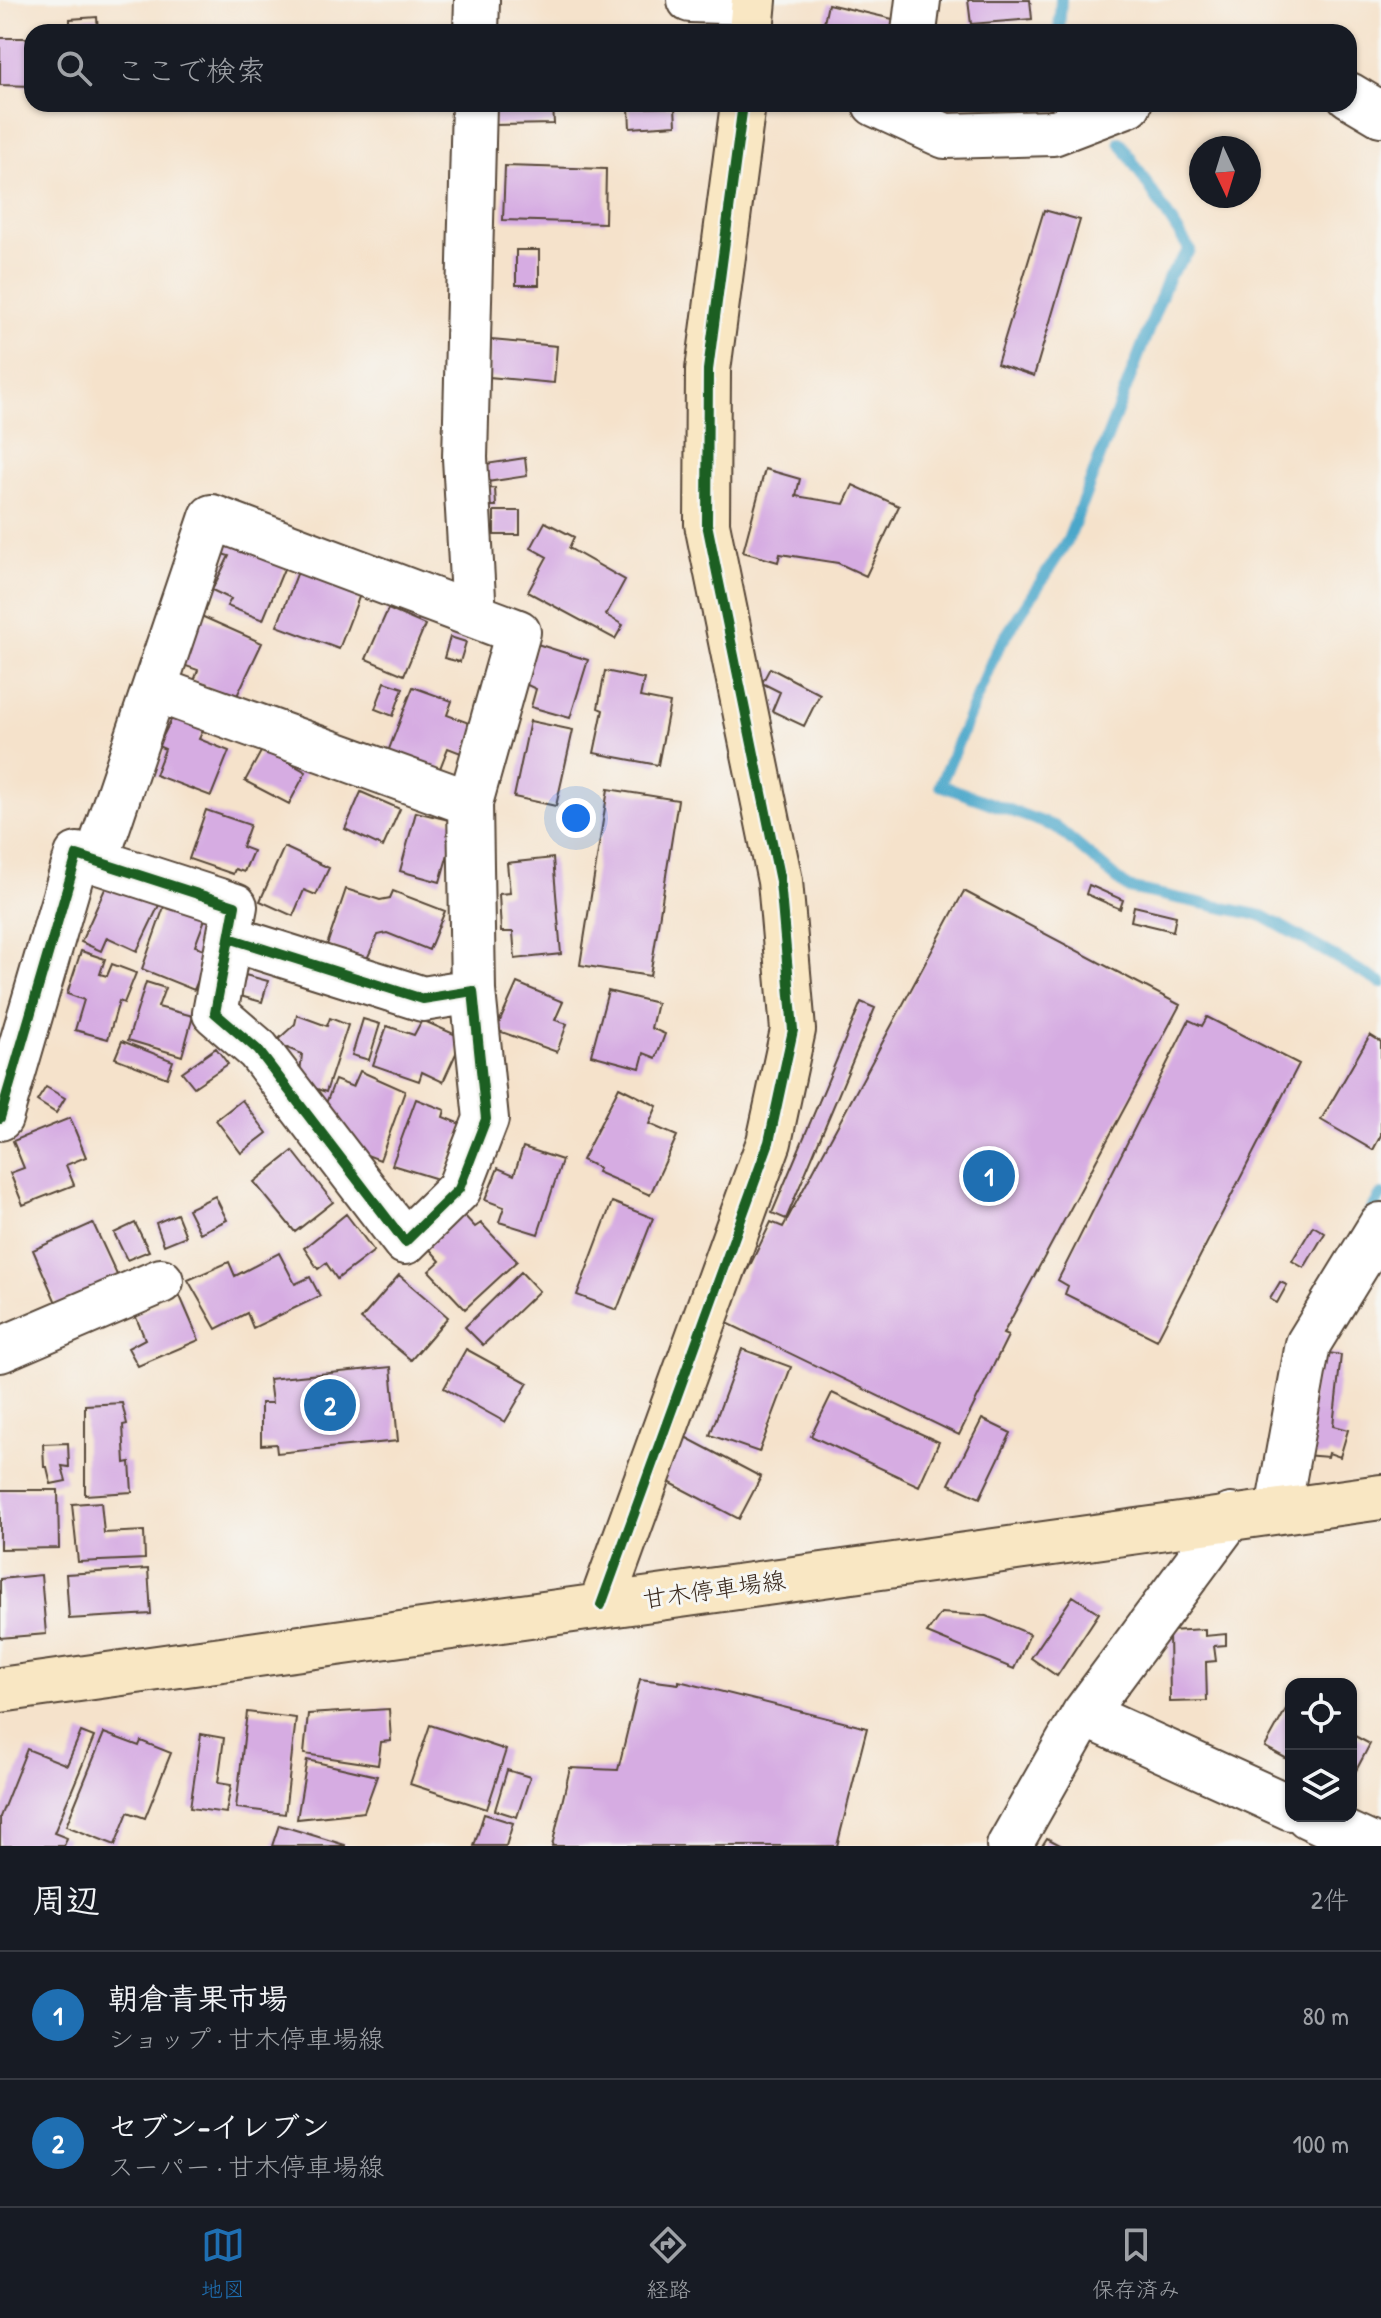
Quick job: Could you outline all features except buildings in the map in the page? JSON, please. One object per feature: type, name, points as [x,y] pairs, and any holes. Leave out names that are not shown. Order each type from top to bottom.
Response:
[{"type":"street","points":[[476,24],[477,0]]},
{"type":"street","points":[[690,0],[753,11]]},
{"type":"street","points":[[915,24],[918,0]]},
{"type":"street","points":[[1357,100],[1381,114]]},
{"type":"street","points":[[474,112],[465,458],[474,615]]},
{"type":"street","points":[[601,1605],[769,1142],[793,1030],[780,881],[707,524],[708,370],[742,112]]},
{"type":"street","points":[[901,112],[945,136],[1053,133],[1108,112]]},
{"type":"street","points":[[0,1118],[77,855],[235,906],[215,1013],[258,1050],[405,1242],[459,1189],[486,1119],[473,991],[470,803],[518,632],[212,517],[96,861]]},
{"type":"street","points":[[154,689],[470,803]]},
{"type":"street","points":[[229,938],[423,999],[473,991]]},
{"type":"street","points":[[1278,1510],[1308,1344],[1381,1225]]},
{"type":"street","points":[[0,1350],[161,1281]]},
{"type":"street","name":"甘木停車場線","points":[[0,1690],[1381,1497]]},
{"type":"street","points":[[1009,1846],[1084,1714],[1231,1516]]},
{"type":"street","points":[[1084,1714],[1285,1805]]},
{"type":"street","points":[[1321,1822],[1373,1846]]},
{"type":"waterway","points":[[1060,24],[1061,0]]},
{"type":"waterway","points":[[1120,142],[1190,250],[1169,276],[1068,540],[996,651],[940,785],[1056,827],[1128,888],[1263,916],[1381,983]]},
{"type":"waterway","points":[[1367,1218],[1381,1195]]},
{"type":"cycle path","points":[[601,1605],[769,1142],[793,1030],[780,881],[707,524],[708,370],[742,112]]},
{"type":"cycle path","points":[[0,1118],[77,855],[235,906],[215,1013],[258,1050],[405,1242],[459,1189],[486,1119],[473,991],[423,999],[229,938]]},
{"type":"place","name":"朝倉青果市場","points":[[989,1176]]},
{"type":"place","name":"セブン-イレブン","points":[[330,1405]]}]
